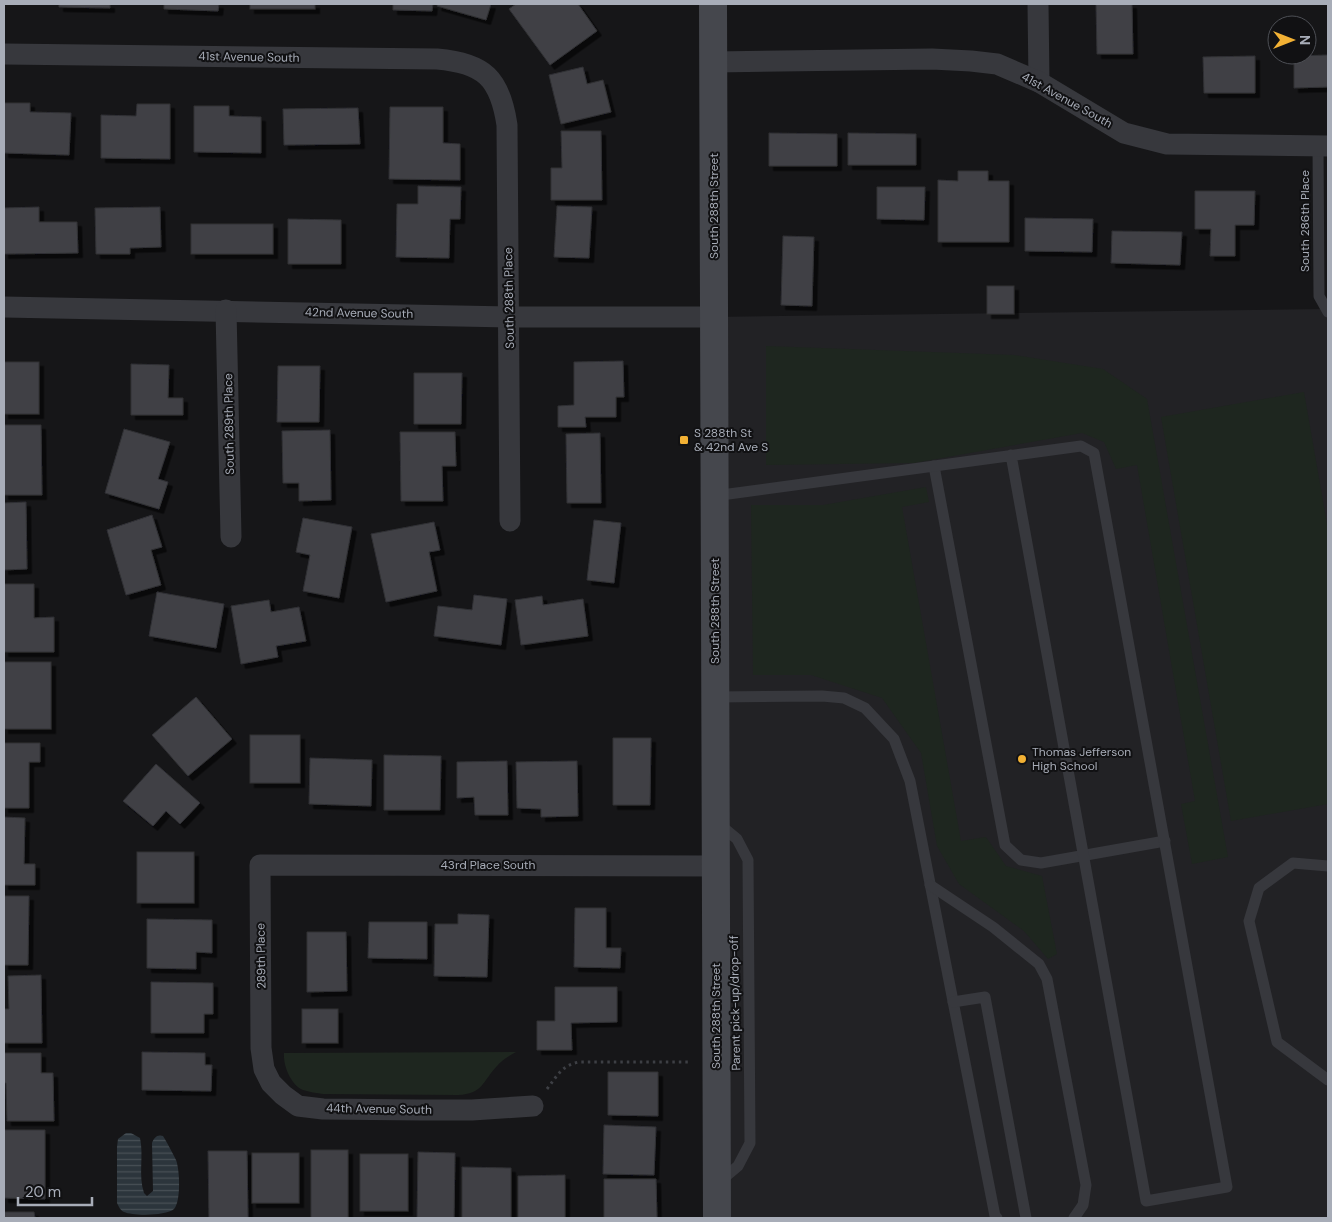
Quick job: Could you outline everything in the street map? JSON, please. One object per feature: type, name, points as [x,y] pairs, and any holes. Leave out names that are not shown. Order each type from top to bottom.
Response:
[{"type":"main road","name":"South 288th Street","points":[[713,4],[717,1218]]},
{"type":"street","points":[[1038,4],[1039,82]]},
{"type":"street","name":"41st Avenue South","points":[[4,54],[437,59],[467,64],[490,78]]},
{"type":"street","name":"41st Avenue South","points":[[714,62],[932,60],[997,64],[1039,82],[1124,133],[1167,144],[1323,146]]},
{"type":"street","name":"South 288th Place","points":[[490,78],[498,89],[504,104],[507,125],[510,317],[510,521]]},
{"type":"street","name":"42nd Avenue South","points":[[4,307],[510,317],[714,317]]},
{"type":"street","name":"South 289th Place","points":[[226,310],[231,537]]},
{"type":"street","name":"43rd Place South","points":[[260,865],[716,866]]},
{"type":"street","name":"289th Place","points":[[260,865],[262,1048]]},
{"type":"street","name":"44th Avenue South","points":[[262,1048],[264,1069],[271,1083],[298,1106],[323,1109],[420,1110],[472,1110],[533,1106]]},
{"type":"lane","name":"South 286th Place","points":[[1323,146],[1319,296],[1328,312]]},
{"type":"lane","points":[[714,496],[1011,455],[1081,446],[1094,453],[1227,1187],[1146,1201],[1011,455]]},
{"type":"lane","points":[[934,466],[1005,845],[1021,860],[1041,863],[1165,841]]},
{"type":"lane","points":[[715,697],[844,698],[865,708],[894,739],[910,781],[995,1216],[997,1218]]},
{"type":"lane","name":"Parent pick-up/drop-off","points":[[716,821],[737,839],[748,860],[750,1133],[750,1143],[738,1166],[717,1184]]},
{"type":"lane","points":[[1328,866],[1293,863],[1260,888],[1249,921],[1277,1042],[1328,1080]]},
{"type":"lane","points":[[930,885],[993,927],[1039,964],[1047,979],[1086,1185],[1083,1205],[1074,1218]]},
{"type":"lane","points":[[953,1002],[985,998],[1026,1218]]},
{"type":"path","points":[[533,1106],[565,1066],[570,1064],[579,1062],[690,1062]]},
{"type":"shaded area","name":"Thomas Jefferson High School","points":[[1328,309],[1328,1218],[717,1218],[713,317]]},
{"type":"shaded area","points":[[766,346],[1014,355],[1103,369],[1147,399],[1228,857],[1192,864],[1181,804],[1195,801],[1137,465],[1116,469],[1104,442],[1082,433],[914,463],[766,465]]},
{"type":"shaded area","points":[[1304,392],[1328,530],[1328,804],[1231,821],[1161,417]]},
{"type":"shaded area","points":[[926,487],[929,502],[902,507],[961,841],[986,837],[1006,866],[1042,876],[1057,954],[1048,959],[1024,931],[959,884],[937,846],[921,753],[882,698],[811,675],[753,675],[751,505],[823,505]]},
{"type":"shaded area","points":[[516,1052],[499,1064],[477,1090],[458,1095],[323,1094],[310,1092],[299,1088],[291,1080],[284,1058],[284,1053]]},
{"type":"shaded area","points":[[126,1133],[131,1133],[140,1138],[141,1179],[144,1193],[147,1196],[153,1191],[152,1143],[156,1137],[163,1136],[175,1158],[178,1171],[179,1193],[174,1209],[164,1213],[142,1215],[128,1213],[120,1208],[117,1203],[117,1147],[118,1139]]},
{"type":"building","points":[[59,4],[110,4],[110,8],[59,7]]},
{"type":"building","points":[[164,4],[219,4],[218,11],[164,9]]},
{"type":"building","points":[[250,4],[315,4],[315,9],[250,9]]},
{"type":"building","points":[[393,4],[433,4],[432,11],[393,10]]},
{"type":"building","points":[[438,4],[491,4],[486,20],[437,6]]},
{"type":"building","points":[[516,4],[578,4],[597,31],[550,65],[509,9]]},
{"type":"building","points":[[1096,4],[1132,4],[1133,54],[1097,54]]},
{"type":"building","points":[[1317,55],[1328,55],[1328,87],[1294,88],[1294,65],[1317,65]]},
{"type":"building","points":[[1255,56],[1255,93],[1204,93],[1203,57]]},
{"type":"building","points":[[583,67],[587,84],[603,80],[611,112],[561,124],[549,75]]},
{"type":"building","points":[[4,103],[30,103],[30,112],[71,113],[69,155],[4,153]]},
{"type":"building","points":[[137,104],[170,104],[170,159],[101,158],[101,115],[136,116]]},
{"type":"building","points":[[194,106],[229,106],[229,116],[261,117],[261,153],[194,152]]},
{"type":"building","points":[[390,107],[443,107],[443,143],[460,144],[460,180],[389,179]]},
{"type":"building","points":[[358,108],[360,144],[284,145],[283,109]]},
{"type":"building","points":[[561,131],[601,131],[602,200],[551,200],[551,168],[562,168]]},
{"type":"building","points":[[769,133],[837,134],[837,166],[769,166]]},
{"type":"building","points":[[848,133],[916,134],[916,165],[848,165]]},
{"type":"building","points":[[958,171],[988,171],[988,181],[1009,181],[1009,242],[938,242],[938,180],[958,181]]},
{"type":"building","points":[[418,186],[461,187],[460,219],[450,219],[449,258],[396,257],[397,204],[418,204]]},
{"type":"building","points":[[877,187],[925,187],[924,220],[877,219]]},
{"type":"building","points":[[1195,191],[1255,191],[1254,225],[1235,225],[1235,256],[1210,256],[1211,229],[1195,229]]},
{"type":"building","points":[[557,206],[592,207],[589,258],[554,257]]},
{"type":"building","points":[[39,207],[39,222],[77,222],[78,253],[4,254],[4,208]]},
{"type":"building","points":[[160,207],[161,247],[130,248],[130,254],[96,254],[95,208]]},
{"type":"building","points":[[1025,218],[1093,219],[1092,252],[1025,251]]},
{"type":"building","points":[[288,219],[341,220],[341,264],[288,264]]},
{"type":"building","points":[[191,224],[273,224],[273,254],[191,254]]},
{"type":"building","points":[[1112,231],[1182,232],[1180,265],[1111,263]]},
{"type":"building","points":[[783,236],[814,237],[812,306],[781,305]]},
{"type":"building","points":[[987,286],[1014,286],[1014,314],[987,314]]},
{"type":"building","points":[[623,361],[624,397],[616,397],[616,417],[585,417],[586,427],[558,427],[558,406],[574,405],[574,362]]},
{"type":"building","points":[[4,362],[39,362],[39,414],[4,414]]},
{"type":"building","points":[[131,364],[169,365],[168,398],[183,398],[183,415],[131,415]]},
{"type":"building","points":[[278,366],[320,366],[319,422],[277,422]]},
{"type":"building","points":[[414,373],[462,373],[461,424],[414,424]]},
{"type":"building","points":[[4,425],[41,425],[42,495],[4,495]]},
{"type":"building","points":[[124,429],[170,442],[158,479],[168,482],[159,509],[105,493]]},
{"type":"building","points":[[330,430],[331,500],[299,501],[299,483],[283,483],[282,431]]},
{"type":"building","points":[[400,432],[455,432],[456,466],[442,466],[443,501],[401,501]]},
{"type":"building","points":[[600,433],[601,503],[567,503],[566,434]]},
{"type":"building","points":[[26,502],[27,569],[4,570],[4,503]]},
{"type":"building","points":[[152,515],[162,547],[151,550],[161,585],[126,595],[107,530]]},
{"type":"building","points":[[303,518],[352,527],[339,598],[303,591],[310,555],[296,552]]},
{"type":"building","points":[[594,520],[621,523],[614,583],[587,580]]},
{"type":"building","points":[[434,522],[440,550],[429,552],[437,591],[386,602],[371,534]]},
{"type":"building","points":[[4,584],[34,584],[34,618],[54,617],[54,652],[4,652]]},
{"type":"building","points":[[157,592],[224,604],[216,648],[149,636]]},
{"type":"building","points":[[474,595],[507,599],[501,645],[434,636],[438,606],[472,610]]},
{"type":"building","points":[[542,596],[543,605],[583,599],[588,636],[521,645],[515,600]]},
{"type":"building","points":[[269,600],[271,612],[299,607],[306,641],[276,646],[278,657],[241,664],[231,606]]},
{"type":"building","points":[[4,662],[51,662],[51,729],[4,729]]},
{"type":"building","points":[[196,697],[232,739],[188,776],[152,735]]},
{"type":"building","points":[[250,735],[300,735],[300,783],[250,783]]},
{"type":"building","points":[[613,738],[651,738],[650,805],[613,805]]},
{"type":"building","points":[[4,743],[40,743],[40,762],[29,762],[29,808],[4,808]]},
{"type":"building","points":[[384,755],[441,756],[440,810],[384,810]]},
{"type":"building","points":[[310,758],[372,760],[371,806],[309,804]]},
{"type":"building","points":[[507,761],[508,815],[475,815],[474,797],[457,798],[457,762]]},
{"type":"building","points":[[577,761],[578,816],[541,817],[541,809],[517,808],[516,762]]},
{"type":"building","points":[[156,764],[200,803],[180,824],[166,811],[153,826],[123,801]]},
{"type":"building","points":[[4,817],[25,818],[24,864],[35,864],[35,885],[4,885]]},
{"type":"building","points":[[137,852],[194,852],[194,903],[137,903]]},
{"type":"building","points":[[4,896],[29,896],[28,965],[4,965]]},
{"type":"building","points":[[575,908],[606,908],[606,948],[621,948],[620,968],[574,967]]},
{"type":"building","points":[[458,914],[489,915],[487,977],[434,976],[435,924],[458,924]]},
{"type":"building","points":[[147,919],[212,920],[212,953],[196,952],[196,969],[147,968]]},
{"type":"building","points":[[369,922],[427,922],[427,959],[368,958]]},
{"type":"building","points":[[307,932],[346,932],[347,991],[307,992]]},
{"type":"building","points":[[41,975],[42,1043],[4,1043],[4,1009],[9,1009],[8,976]]},
{"type":"building","points":[[151,982],[213,983],[213,1014],[204,1014],[204,1033],[151,1033]]},
{"type":"building","points":[[555,987],[617,987],[617,1022],[571,1023],[572,1050],[537,1050],[537,1021],[555,1021]]},
{"type":"building","points":[[302,1009],[338,1009],[338,1043],[302,1043]]},
{"type":"building","points":[[142,1052],[205,1053],[205,1065],[212,1065],[211,1091],[142,1090]]},
{"type":"building","points":[[4,1053],[41,1053],[41,1073],[53,1073],[54,1121],[7,1121]]},
{"type":"building","points":[[608,1072],[658,1072],[658,1116],[608,1115]]},
{"type":"building","points":[[604,1125],[656,1127],[654,1175],[603,1174]]},
{"type":"building","points":[[4,1130],[45,1130],[45,1199],[4,1198]]},
{"type":"building","points":[[311,1150],[348,1150],[348,1218],[311,1218]]},
{"type":"building","points":[[208,1151],[247,1151],[248,1218],[209,1218]]},
{"type":"building","points":[[418,1152],[455,1153],[454,1218],[417,1218]]},
{"type":"building","points":[[252,1153],[299,1153],[299,1203],[252,1203]]},
{"type":"building","points":[[360,1154],[408,1154],[408,1211],[360,1211]]},
{"type":"building","points":[[462,1167],[511,1168],[511,1218],[462,1218]]},
{"type":"building","points":[[565,1175],[565,1218],[518,1218],[518,1176]]},
{"type":"building","points":[[604,1179],[656,1179],[657,1218],[604,1218]]},
{"type":"building","points":[[4,1212],[34,1212],[35,1218],[4,1218]]},
{"type":"place","name":"S 288th St & 42nd Ave S","points":[[684,440]]},
{"type":"place","name":"Thomas Jefferson High School","points":[[1022,759]]}]
